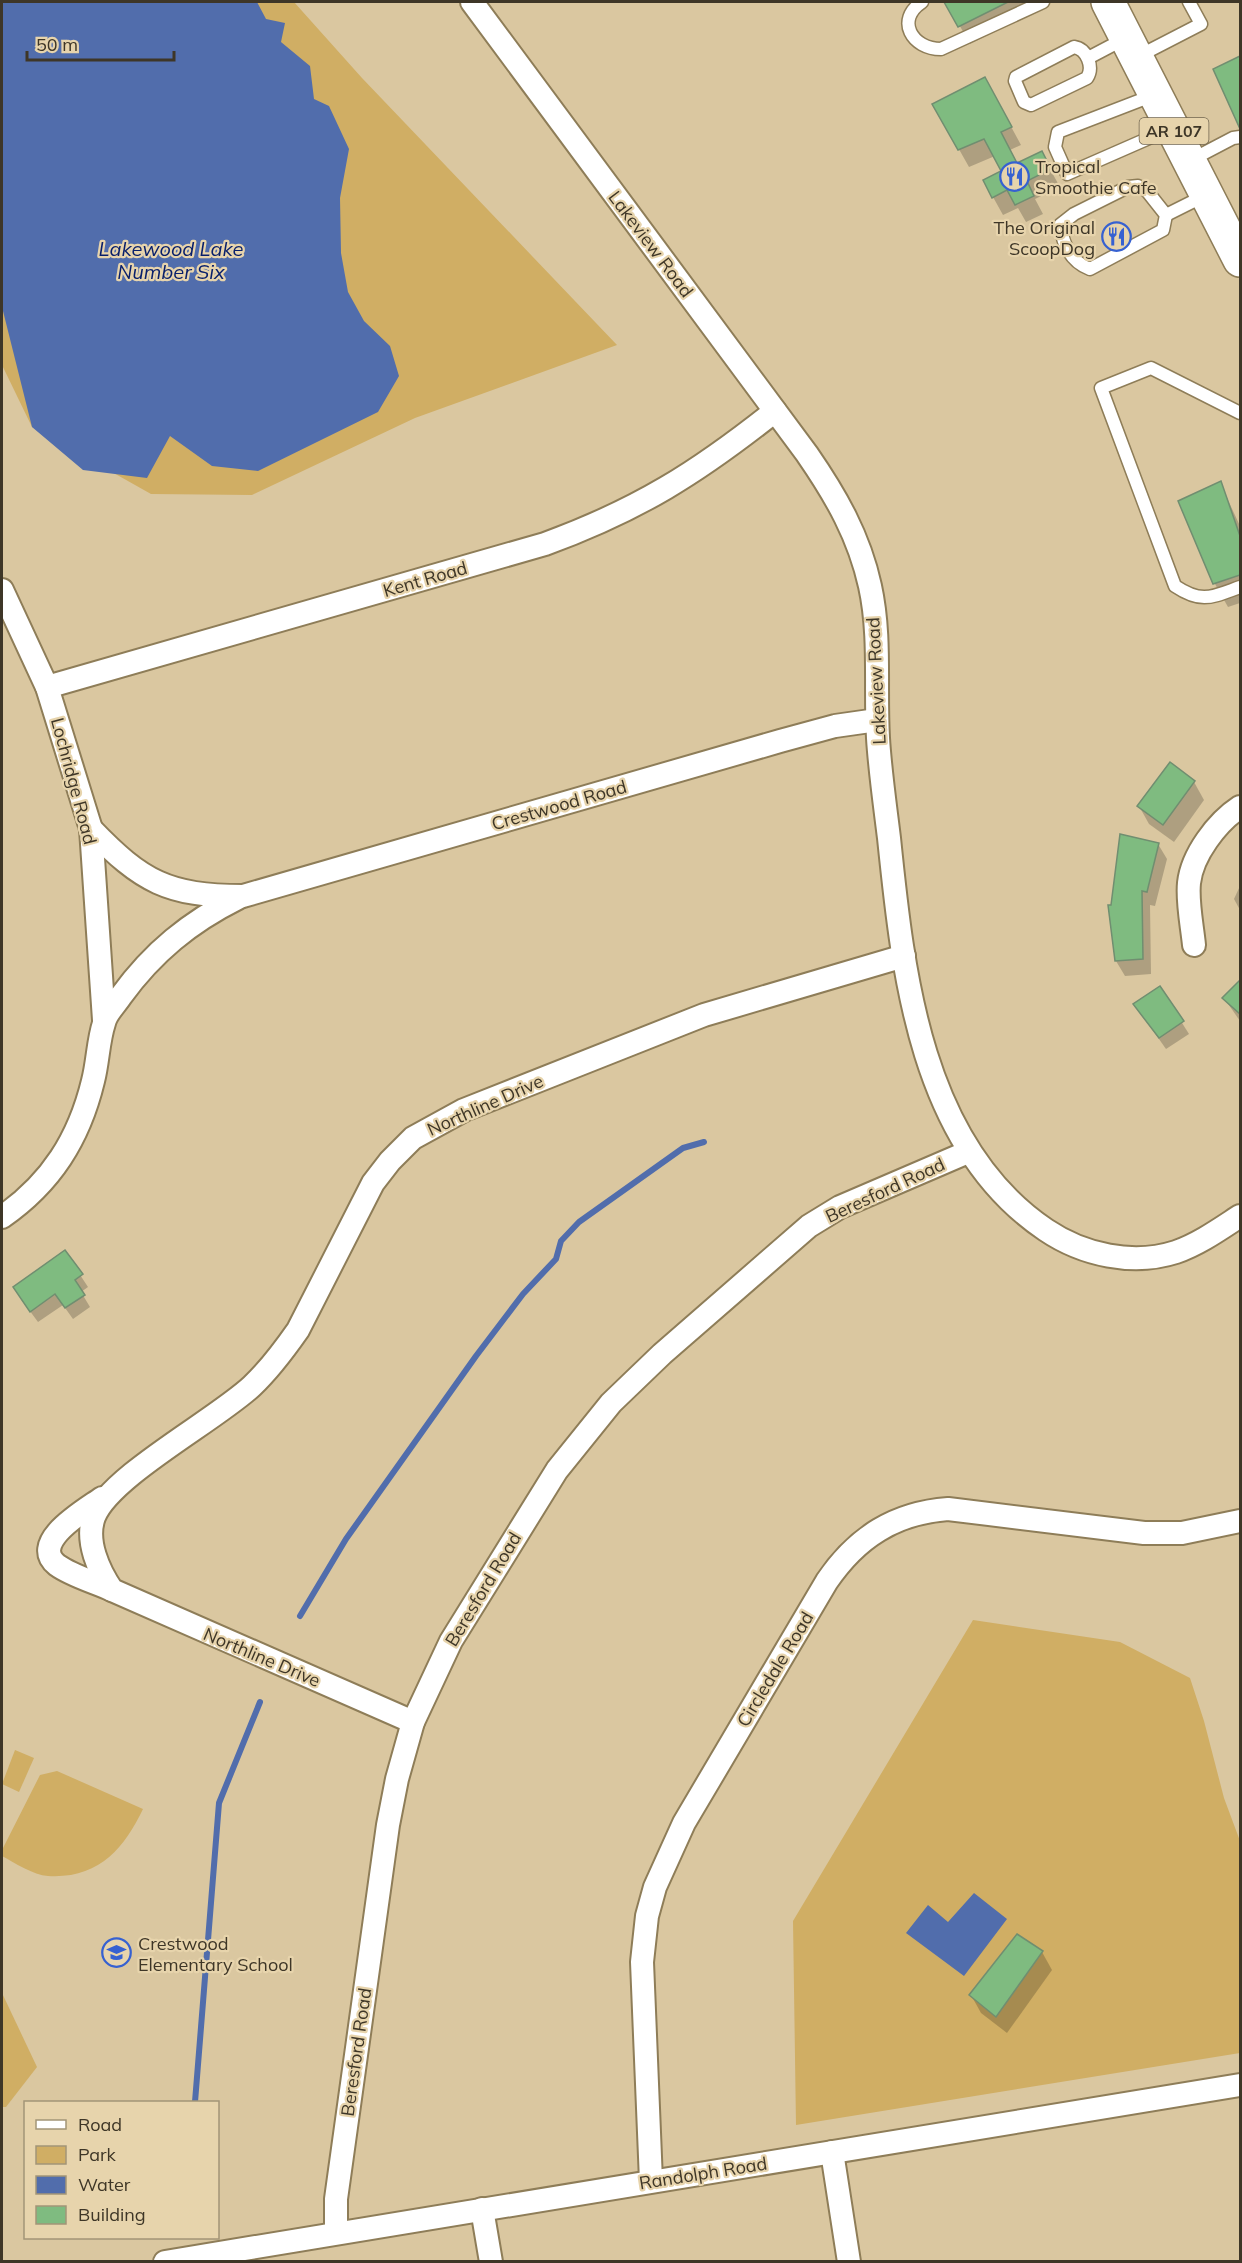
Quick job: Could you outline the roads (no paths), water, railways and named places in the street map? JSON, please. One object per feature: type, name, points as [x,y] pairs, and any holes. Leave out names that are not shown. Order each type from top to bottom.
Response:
[{"type":"main road","name":"AR 107","points":[[1108,2],[1239,253]]},
{"type":"street","name":"Lakeview Road","points":[[472,2],[836,495],[860,549],[870,588],[877,634],[877,720],[895,903],[904,956],[927,1053],[947,1111],[968,1152],[998,1190],[1035,1223],[1074,1246],[1094,1253],[1134,1258],[1176,1252],[1204,1239],[1240,1216]]},
{"type":"street","name":"Kent Road","points":[[47,687],[544,544],[595,526],[682,481],[775,411]]},
{"type":"street","name":"Lochridge Road","points":[[2,590],[47,687],[91,829],[100,924],[104,1020]]},
{"type":"street","name":"Crestwood Road","points":[[2,1217],[19,1205],[49,1176],[74,1139],[93,1080],[104,1020],[135,977],[158,951],[185,928],[243,896],[780,741],[835,726],[877,720]]},
{"type":"street","points":[[1194,945],[1189,884],[1194,864],[1202,848],[1224,819],[1240,807]]},
{"type":"street","name":"Crestwood Road","points":[[91,829],[118,857],[143,877],[194,895],[243,896]]},
{"type":"street","name":"Northline Drive","points":[[413,1722],[58,1566],[50,1551],[50,1542],[57,1531],[251,1387],[285,1349],[298,1330],[373,1183],[390,1161],[413,1138],[464,1110],[704,1015],[904,956]]},
{"type":"street","name":"Beresford Road","points":[[336,2233],[336,2199],[388,1825],[397,1779],[413,1722],[451,1641],[557,1470],[611,1403],[680,1338],[809,1226],[840,1207],[968,1152]]},
{"type":"street","name":"Northline Drive","points":[[111,1492],[94,1517],[92,1531],[100,1571],[112,1590]]},
{"type":"street","name":"Circledale Road","points":[[651,2181],[642,1962],[648,1916],[655,1887],[684,1823],[827,1581],[845,1557],[869,1534],[887,1523],[928,1510],[948,1509],[1144,1533],[1182,1533],[1240,1521]]},
{"type":"street","name":"Randolph Road","points":[[165,2262],[1240,2085]]},
{"type":"street","points":[[832,2152],[849,2262]]},
{"type":"street","points":[[482,2209],[490,2262]]},
{"type":"lane","points":[[922,2],[910,16],[908,27],[916,42],[923,48],[941,50],[1043,2]]},
{"type":"lane","points":[[1088,58],[1132,47],[1201,24],[1189,2]]},
{"type":"lane","points":[[1074,47],[1081,49],[1088,58],[1090,72],[1087,78],[1031,105],[1024,102],[1015,81],[1019,74],[1074,47]]},
{"type":"lane","points":[[1156,95],[1058,132],[1055,147],[1067,174],[1173,128]]},
{"type":"lane","points":[[1190,161],[1233,138],[1240,137]]},
{"type":"lane","points":[[1138,186],[1147,191],[1166,215],[1163,230],[1090,269],[1078,264],[1063,242],[1060,225],[1074,214],[1128,187],[1138,186]]},
{"type":"lane","points":[[1166,215],[1207,194]]},
{"type":"lane","points":[[1240,413],[1151,368],[1101,388],[1175,586],[1191,597],[1210,597],[1240,586]]},
{"type":"water","name":"Lakewood Lake Number Six","points":[[2,2],[257,2],[266,19],[285,23],[281,42],[310,66],[314,99],[329,106],[349,149],[340,198],[341,253],[348,292],[364,321],[390,346],[399,376],[378,412],[258,471],[212,466],[170,436],[147,478],[83,470],[32,427],[2,307]]},
{"type":"water","points":[[974,1893],[1007,1919],[964,1976],[906,1933],[928,1905],[948,1922]]},
{"type":"waterway","points":[[300,1616],[346,1539],[476,1356],[523,1294],[556,1259],[561,1241],[579,1222],[683,1148],[704,1142]]},
{"type":"waterway","points":[[195,2101],[219,1803],[260,1702]]},
{"type":"place","name":"Tropical Smoothie Cafe","points":[[1014,176]]},
{"type":"place","name":"The Original ScoopDog","points":[[1116,237]]},
{"type":"place","name":"Crestwood Elementary School","points":[[117,1953]]}]
